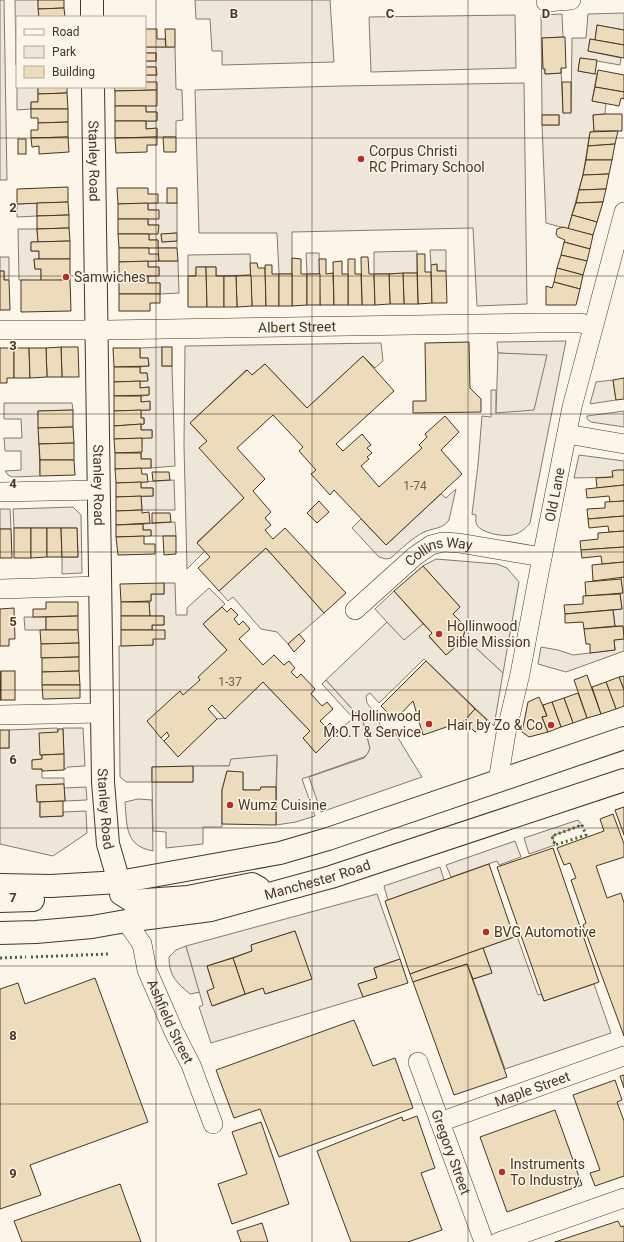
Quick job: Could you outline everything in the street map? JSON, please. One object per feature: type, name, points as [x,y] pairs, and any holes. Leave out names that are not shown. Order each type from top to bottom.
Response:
[{"type":"main road","points":[[92,0],[92,16]]},
{"type":"main road","name":"Stanley Road","points":[[93,88],[103,782],[108,844],[123,900]]},
{"type":"main road","name":"Manchester Road","points":[[0,933],[36,932],[92,927],[123,900],[328,839],[624,738]]},
{"type":"main road","name":"Manchester Road","points":[[0,885],[51,886],[123,900],[211,910],[331,877],[624,780]]},
{"type":"main road","points":[[0,900],[112,897],[123,900]]},
{"type":"street","points":[[546,2],[571,0]]},
{"type":"street","name":"Old Lane","points":[[498,781],[506,733],[520,674],[572,407],[624,212]]},
{"type":"street","name":"Albert Street","points":[[0,330],[96,330],[547,323],[581,323],[593,327]]},
{"type":"street","points":[[567,434],[624,444]]},
{"type":"street","points":[[0,492],[99,490]]},
{"type":"street","name":"Collins Way","points":[[355,610],[415,556],[431,545],[443,542],[459,543],[542,558]]},
{"type":"street","points":[[0,589],[100,586]]},
{"type":"street","points":[[0,715],[102,713]]},
{"type":"street","name":"Ashfield Street","points":[[123,900],[142,944],[147,970],[174,1032],[191,1065],[213,1124]]},
{"type":"street","name":"Maple Street","points":[[440,1122],[624,1056]]},
{"type":"street","name":"Gregory Street","points":[[418,1062],[484,1242]]},
{"type":"street","points":[[499,1242],[624,1198]]},
{"type":"green space","points":[[0,0],[4,0],[7,180],[0,180]]},
{"type":"green space","points":[[15,0],[38,0],[39,16],[16,16],[16,65]]},
{"type":"green space","points":[[624,13],[624,30],[597,25],[595,40],[590,39],[588,51],[621,58],[620,65],[580,58],[578,71],[597,74],[592,101],[606,103],[605,114],[593,115],[594,131],[590,132],[583,175],[568,229],[546,223],[542,125],[559,125],[559,115],[542,115],[541,15],[562,14],[563,37],[542,38],[543,68],[545,69],[545,74],[561,73],[561,68],[563,113],[571,112],[572,38],[586,38],[588,14]]},
{"type":"green space","points":[[515,15],[516,68],[371,72],[369,17]]},
{"type":"green space","points":[[146,47],[175,47],[176,89],[182,90],[183,120],[176,121],[176,137],[157,137],[157,129],[146,129],[146,121],[157,121],[157,112],[146,112],[145,88],[146,75],[156,75],[156,67],[146,67],[146,61],[156,61],[156,53],[146,53]]},
{"type":"green space","name":"Corpus Christi RC Primary School","points":[[524,83],[527,304],[477,306],[473,228],[292,232],[292,274],[279,274],[277,233],[199,233],[195,90]]},
{"type":"green space","points":[[17,88],[38,88],[38,102],[31,102],[31,109],[17,110]]},
{"type":"green space","points":[[37,203],[37,216],[17,217],[17,204]]},
{"type":"green space","points":[[148,203],[177,203],[177,233],[161,234],[162,242],[177,241],[177,248],[158,248],[158,240],[149,240],[149,234],[158,233],[158,225],[148,225],[148,219],[159,210],[148,210]]},
{"type":"green space","points":[[18,229],[37,229],[38,242],[31,242],[31,251],[39,251],[39,259],[34,260],[35,269],[41,269],[41,281],[19,280]]},
{"type":"green space","points":[[430,250],[446,250],[446,271],[437,271],[437,265],[431,265]]},
{"type":"green space","points":[[417,251],[417,273],[374,274],[374,252]]},
{"type":"green space","points":[[306,253],[319,253],[320,274],[307,274]]},
{"type":"green space","points":[[250,254],[251,275],[216,276],[216,267],[196,267],[196,276],[188,276],[188,255]]},
{"type":"green space","points":[[0,257],[9,257],[9,280],[4,280],[4,271],[0,271]]},
{"type":"green space","points":[[148,261],[178,261],[179,293],[160,294],[160,283],[148,283],[148,276],[159,275],[159,267],[148,267]]},
{"type":"green space","points":[[566,341],[530,523],[517,534],[503,535],[487,532],[479,528],[476,523],[476,515],[472,514],[482,416],[491,417],[491,390],[496,390],[496,413],[546,356],[498,353],[497,342]]},
{"type":"green space","points":[[381,343],[383,361],[375,368],[363,356],[307,408],[265,364],[252,375],[246,370],[190,423],[207,441],[244,498],[197,542],[205,551],[187,569],[184,445],[185,346]]},
{"type":"green space","points":[[162,347],[162,366],[172,366],[175,466],[151,468],[151,459],[141,459],[142,438],[152,437],[152,430],[141,430],[141,424],[144,424],[144,418],[141,418],[141,410],[150,410],[150,402],[141,402],[141,396],[149,395],[149,387],[140,388],[140,381],[148,380],[147,373],[140,373],[140,367],[149,366],[148,358],[140,358],[140,348]]},
{"type":"green space","points":[[613,380],[616,400],[590,404],[596,382]]},
{"type":"green space","points":[[4,403],[72,403],[73,410],[38,411],[40,476],[12,477],[5,471],[21,470],[21,451],[5,451],[4,438],[22,438],[21,419],[4,419]]},
{"type":"green space","points":[[624,411],[624,427],[591,422],[587,419],[587,416]]},
{"type":"green space","points":[[579,455],[624,461],[624,470],[613,471],[613,477],[574,478]]},
{"type":"green space","points":[[174,480],[175,510],[142,510],[141,496],[153,496],[153,488],[141,488],[141,482]]},
{"type":"green space","points":[[456,489],[447,523],[441,527],[420,534],[391,558],[386,559],[379,557],[352,528],[361,519],[386,545],[441,494],[446,498]]},
{"type":"green space","points":[[73,507],[81,515],[82,573],[62,574],[62,557],[78,557],[77,528],[14,528],[13,509]]},
{"type":"green space","points":[[0,509],[10,509],[11,529],[0,529]]},
{"type":"green space","points":[[175,522],[176,536],[151,536],[151,530],[143,530],[143,524]]},
{"type":"green space","points":[[266,548],[324,613],[288,644],[277,632],[261,629],[233,597],[228,601],[219,591]]},
{"type":"green space","points":[[436,559],[497,564],[507,568],[519,582],[503,673],[463,636],[466,627],[453,614],[460,607],[423,566]]},
{"type":"green space","points":[[624,577],[624,639],[623,626],[615,626],[613,610],[622,609],[620,594],[622,593],[621,578]]},
{"type":"green space","points":[[164,583],[175,583],[176,615],[187,615],[187,608],[209,588],[225,604],[203,624],[227,650],[200,680],[161,738],[178,756],[217,719],[225,718],[263,682],[310,731],[303,738],[315,752],[353,718],[322,684],[326,680],[363,721],[370,748],[364,757],[302,779],[315,816],[296,822],[276,825],[277,756],[229,766],[152,767],[152,782],[126,782],[120,777],[119,646],[153,645],[152,625],[164,625],[164,616],[150,616],[149,602],[151,601],[151,594],[164,594]]},
{"type":"green space","points":[[394,591],[423,624],[404,641],[375,609]]},
{"type":"green space","points":[[24,617],[46,617],[46,630],[25,630]]},
{"type":"green space","points":[[624,639],[624,651],[566,672],[538,664],[541,647],[558,650],[573,655],[615,650],[614,640]]},
{"type":"green space","points":[[57,728],[58,732],[40,755],[42,755],[42,759],[32,760],[33,769],[42,769],[42,778],[64,778],[64,784],[36,785],[37,801],[40,802],[40,817],[63,816],[63,812],[86,811],[87,833],[53,856],[0,844],[0,748],[9,748],[9,730]]},
{"type":"green space","points":[[63,728],[83,728],[85,766],[68,767],[64,770]]},
{"type":"green space","points":[[86,787],[87,800],[65,801],[64,788]]},
{"type":"green space","points":[[138,799],[152,800],[153,851],[137,845],[129,834],[125,802]]},
{"type":"green space","points":[[578,820],[582,825],[552,836],[555,845],[529,854],[524,838]]},
{"type":"green space","points":[[515,841],[521,857],[499,865],[497,861],[451,877],[446,865]]},
{"type":"green space","points":[[440,867],[444,880],[388,900],[384,886]]},
{"type":"green space","points":[[186,946],[200,992],[190,994],[174,978],[169,964],[169,957],[176,950]]},
{"type":"shaded area","points":[[195,0],[330,0],[334,62],[222,65],[222,51],[212,51],[210,19],[196,19]]},
{"type":"shaded area","points":[[498,353],[547,355],[534,410],[496,413]]},
{"type":"shaded area","points":[[387,622],[404,640],[423,624],[432,633],[429,637],[446,655],[462,641],[463,636],[503,673],[494,726],[424,659],[379,703],[370,693],[366,696],[367,703],[378,717],[382,732],[392,728],[422,777],[321,812],[309,777],[364,758],[370,748],[363,721],[326,680]]},
{"type":"shaded area","points":[[277,755],[276,787],[261,787],[260,790],[243,790],[243,773],[227,771],[222,790],[222,827],[203,827],[203,844],[166,848],[166,832],[153,831],[152,782],[193,782],[193,766],[229,766],[231,759]]},
{"type":"shaded area","points":[[377,894],[400,959],[374,968],[377,978],[358,984],[363,997],[211,1043],[199,1007],[203,1005],[186,946]],"holes":[[[295,931],[311,979],[266,994],[263,988],[213,1006],[214,988],[207,966],[252,951],[251,945]]]},
{"type":"shaded area","points":[[517,936],[538,995],[541,994],[544,1001],[594,984],[611,1033],[505,1069],[473,979],[492,973],[483,948]]},
{"type":"building","points":[[38,0],[64,0],[64,8],[38,9]]},
{"type":"building","points":[[64,8],[65,16],[39,16],[38,9]]},
{"type":"building","points":[[597,25],[624,30],[624,45],[595,40]]},
{"type":"building","points":[[146,29],[157,29],[157,39],[165,39],[166,47],[146,47]]},
{"type":"building","points":[[165,29],[175,29],[175,47],[166,47]]},
{"type":"building","points":[[565,37],[566,68],[561,68],[561,73],[545,74],[545,69],[543,69],[542,38]]},
{"type":"building","points":[[590,39],[624,45],[624,58],[588,51]]},
{"type":"building","points":[[146,53],[156,53],[156,61],[146,61]]},
{"type":"building","points":[[580,58],[597,60],[595,74],[578,71]]},
{"type":"building","points":[[146,67],[156,67],[157,75],[146,75]]},
{"type":"building","points":[[598,70],[624,75],[624,92],[595,87]]},
{"type":"building","points":[[146,82],[157,82],[157,90],[115,91],[114,88],[146,88]]},
{"type":"building","points":[[562,82],[571,82],[571,113],[563,113]]},
{"type":"building","points":[[595,87],[624,92],[624,99],[621,98],[619,106],[592,101]]},
{"type":"building","points":[[38,88],[67,88],[67,93],[38,94]]},
{"type":"building","points":[[157,90],[157,106],[115,106],[115,91]]},
{"type":"building","points":[[67,93],[68,109],[31,109],[31,102],[38,102],[38,94]]},
{"type":"building","points":[[115,106],[146,106],[146,112],[157,112],[157,121],[115,121]]},
{"type":"building","points":[[31,109],[68,109],[68,122],[38,123],[38,118],[31,118]]},
{"type":"building","points":[[622,114],[622,131],[594,131],[593,115]]},
{"type":"building","points":[[542,115],[559,115],[559,125],[542,125]]},
{"type":"building","points":[[115,121],[146,121],[146,129],[157,128],[157,137],[115,138]]},
{"type":"building","points":[[68,122],[68,137],[31,138],[31,130],[38,130],[38,123]]},
{"type":"building","points":[[618,131],[615,144],[588,146],[590,132]]},
{"type":"building","points":[[68,137],[69,152],[39,154],[39,146],[32,147],[31,138]]},
{"type":"building","points":[[157,137],[157,145],[147,145],[147,152],[116,153],[115,138]]},
{"type":"building","points":[[163,137],[176,137],[176,152],[164,152]]},
{"type":"building","points":[[18,139],[26,139],[26,154],[18,154]]},
{"type":"building","points":[[615,144],[612,160],[586,160],[588,146]]},
{"type":"building","points":[[586,160],[612,160],[609,174],[583,175]]},
{"type":"building","points":[[609,174],[606,189],[579,190],[583,175]]},
{"type":"building","points":[[68,187],[68,202],[17,204],[17,189]]},
{"type":"building","points":[[117,188],[148,188],[148,194],[158,194],[158,203],[118,204]]},
{"type":"building","points":[[167,188],[177,188],[177,203],[167,203]]},
{"type":"building","points":[[606,189],[603,202],[576,203],[579,190]]},
{"type":"building","points":[[68,202],[69,215],[37,216],[37,203]]},
{"type":"building","points":[[603,202],[597,222],[572,215],[576,203]]},
{"type":"building","points":[[148,203],[148,210],[159,210],[159,219],[118,219],[118,204]]},
{"type":"building","points":[[69,215],[69,228],[37,229],[37,216]]},
{"type":"building","points":[[572,215],[597,222],[593,235],[568,229]]},
{"type":"building","points":[[118,219],[148,219],[148,225],[159,225],[158,234],[118,234]]},
{"type":"building","points":[[563,227],[593,235],[590,249],[564,242],[565,240],[558,237],[556,234],[557,229]]},
{"type":"building","points":[[69,228],[70,241],[38,242],[37,229]]},
{"type":"building","points":[[177,233],[177,241],[162,242],[161,234]]},
{"type":"building","points":[[118,234],[149,234],[149,240],[158,240],[158,248],[119,248]]},
{"type":"building","points":[[70,241],[70,259],[39,259],[39,251],[31,251],[31,242]]},
{"type":"building","points":[[564,242],[590,249],[587,261],[561,255]]},
{"type":"building","points":[[119,248],[149,248],[149,254],[158,254],[159,261],[119,262]]},
{"type":"building","points":[[158,248],[177,248],[178,261],[159,261]]},
{"type":"building","points":[[417,254],[425,254],[425,272],[431,272],[432,303],[418,304]]},
{"type":"building","points":[[561,255],[587,261],[583,275],[557,268]]},
{"type":"building","points":[[361,257],[368,257],[369,274],[374,274],[375,305],[362,305]]},
{"type":"building","points":[[292,258],[301,259],[301,274],[307,274],[307,305],[292,306]]},
{"type":"building","points":[[34,259],[70,259],[70,280],[41,281],[41,269],[35,269]]},
{"type":"building","points":[[319,259],[326,259],[326,274],[333,273],[334,305],[320,305]]},
{"type":"building","points":[[348,259],[355,259],[355,274],[361,274],[362,305],[348,305]]},
{"type":"building","points":[[148,261],[148,267],[159,267],[159,276],[119,276],[119,262]]},
{"type":"building","points":[[342,261],[342,274],[348,274],[348,305],[334,305],[333,262]]},
{"type":"building","points":[[250,263],[257,263],[258,268],[265,268],[266,306],[252,306]]},
{"type":"building","points":[[437,264],[437,271],[446,271],[447,303],[432,303],[431,265]]},
{"type":"building","points":[[265,265],[272,265],[272,274],[279,274],[279,306],[266,306]]},
{"type":"building","points":[[196,267],[206,267],[207,307],[188,307],[188,276],[196,276]]},
{"type":"building","points":[[206,267],[216,267],[216,276],[224,276],[224,307],[207,307]]},
{"type":"building","points":[[557,268],[583,275],[580,289],[554,282]]},
{"type":"building","points":[[0,271],[4,271],[4,280],[9,280],[10,310],[0,310]]},
{"type":"building","points":[[403,273],[417,273],[418,304],[404,304]]},
{"type":"building","points":[[403,273],[404,304],[390,304],[389,274]]},
{"type":"building","points":[[279,274],[292,274],[292,306],[279,306]]},
{"type":"building","points":[[307,274],[320,274],[320,305],[307,305]]},
{"type":"building","points":[[374,274],[389,274],[390,304],[375,305]]},
{"type":"building","points":[[251,275],[252,306],[237,307],[236,276]]},
{"type":"building","points":[[119,276],[148,276],[148,283],[160,283],[160,294],[119,294]]},
{"type":"building","points":[[224,276],[236,276],[237,307],[224,307]]},
{"type":"building","points":[[21,280],[70,280],[71,311],[21,312]]},
{"type":"building","points":[[554,282],[580,289],[576,305],[546,305],[546,286],[552,288]]},
{"type":"building","points":[[119,294],[160,294],[160,303],[150,303],[150,311],[119,311]]},
{"type":"building","points":[[469,342],[470,388],[481,399],[481,412],[413,413],[413,401],[426,401],[425,343]]},
{"type":"building","points":[[61,347],[78,347],[79,377],[62,377]]},
{"type":"building","points":[[61,347],[62,377],[47,377],[46,348]]},
{"type":"building","points":[[162,347],[172,347],[172,366],[162,366]]},
{"type":"building","points":[[0,348],[14,348],[14,378],[7,378],[7,383],[0,383]]},
{"type":"building","points":[[14,348],[29,348],[30,378],[14,378]]},
{"type":"building","points":[[29,348],[46,348],[47,377],[30,378]]},
{"type":"building","points":[[113,348],[140,348],[140,358],[148,358],[149,366],[114,367]]},
{"type":"building","points":[[363,356],[394,391],[336,444],[343,451],[362,434],[371,445],[367,448],[372,453],[367,457],[369,459],[361,466],[379,487],[422,448],[419,445],[427,437],[425,434],[445,416],[459,432],[441,450],[462,474],[386,545],[334,490],[330,495],[311,474],[316,470],[299,451],[303,447],[273,415],[237,448],[265,479],[253,491],[271,512],[265,518],[271,525],[265,530],[273,539],[285,528],[346,593],[324,613],[266,548],[219,591],[198,568],[210,557],[197,543],[244,498],[199,448],[207,441],[190,423],[247,370],[252,375],[265,364],[307,408]]},
{"type":"building","points":[[114,367],[140,367],[140,373],[147,373],[148,381],[114,382]]},
{"type":"building","points":[[624,378],[624,399],[616,400],[613,380]]},
{"type":"building","points":[[140,381],[140,388],[149,387],[149,395],[114,396],[114,382]]},
{"type":"building","points":[[114,396],[141,396],[141,402],[150,401],[150,410],[114,411]]},
{"type":"building","points":[[73,410],[73,427],[38,428],[38,411]]},
{"type":"building","points":[[141,410],[141,418],[144,418],[144,424],[114,426],[114,411]]},
{"type":"building","points":[[141,424],[141,430],[152,430],[152,438],[114,439],[114,426]]},
{"type":"building","points":[[73,427],[74,443],[39,444],[38,428]]},
{"type":"building","points":[[142,438],[142,452],[115,453],[114,439]]},
{"type":"building","points":[[74,443],[74,460],[40,460],[39,444]]},
{"type":"building","points":[[115,453],[141,453],[141,459],[151,459],[151,468],[115,469]]},
{"type":"building","points":[[40,460],[74,460],[75,475],[40,476]]},
{"type":"building","points":[[141,468],[142,474],[147,474],[148,482],[116,483],[115,469]]},
{"type":"building","points":[[624,470],[624,485],[597,488],[596,478],[613,477],[612,471]]},
{"type":"building","points":[[152,472],[169,472],[170,480],[153,481]]},
{"type":"building","points":[[141,482],[141,488],[153,488],[153,496],[116,497],[116,483]]},
{"type":"building","points":[[624,485],[624,501],[610,502],[609,496],[587,498],[586,489]]},
{"type":"building","points":[[141,496],[142,510],[116,511],[116,497]]},
{"type":"building","points":[[319,501],[329,512],[317,523],[307,513]]},
{"type":"building","points":[[624,501],[624,516],[588,519],[587,509],[605,508],[605,502]]},
{"type":"building","points":[[142,510],[142,513],[149,512],[150,523],[116,525],[116,511]]},
{"type":"building","points":[[152,513],[170,513],[171,522],[152,523]]},
{"type":"building","points":[[624,516],[624,531],[609,532],[608,526],[589,528],[588,519]]},
{"type":"building","points":[[143,524],[143,530],[151,530],[151,536],[116,537],[116,525]]},
{"type":"building","points":[[14,528],[31,528],[31,558],[14,558]]},
{"type":"building","points":[[31,528],[47,528],[47,557],[31,558]]},
{"type":"building","points":[[47,528],[61,528],[62,557],[47,557]]},
{"type":"building","points":[[61,528],[77,528],[78,557],[62,557]]},
{"type":"building","points":[[0,529],[11,529],[12,558],[0,558]]},
{"type":"building","points":[[624,531],[624,547],[581,550],[580,541],[598,539],[598,533]]},
{"type":"building","points":[[144,536],[144,544],[155,544],[155,554],[118,555],[116,537]]},
{"type":"building","points":[[163,536],[176,536],[176,554],[164,555]]},
{"type":"building","points":[[624,547],[624,562],[602,564],[601,556],[582,558],[581,550]]},
{"type":"building","points":[[624,562],[624,577],[593,581],[592,565]]},
{"type":"building","points":[[423,566],[460,607],[453,614],[466,627],[462,641],[446,655],[429,636],[432,633],[394,591]]},
{"type":"building","points":[[621,579],[623,593],[586,596],[585,582]]},
{"type":"building","points":[[164,583],[164,594],[151,594],[151,601],[121,602],[120,584]]},
{"type":"building","points":[[620,594],[622,609],[565,614],[564,605],[583,604],[583,596]]},
{"type":"building","points":[[46,602],[78,602],[78,616],[33,617],[33,609],[46,609]]},
{"type":"building","points":[[121,602],[149,602],[150,616],[121,616]]},
{"type":"building","points":[[222,607],[227,612],[231,608],[238,615],[234,619],[239,625],[243,621],[250,629],[239,639],[263,665],[274,655],[284,665],[289,661],[295,668],[291,672],[297,678],[301,674],[315,689],[311,694],[322,706],[327,702],[333,709],[320,721],[326,727],[330,723],[338,731],[316,753],[303,738],[310,731],[263,682],[225,719],[212,705],[208,709],[217,719],[178,757],[164,741],[169,736],[167,732],[161,738],[147,721],[180,691],[183,695],[200,680],[198,677],[227,650],[203,624]]},
{"type":"building","points":[[14,608],[15,639],[9,639],[9,646],[0,646],[0,609]]},
{"type":"building","points":[[613,610],[615,626],[584,629],[583,622],[565,623],[565,614]]},
{"type":"building","points":[[78,616],[78,630],[46,630],[46,617]]},
{"type":"building","points":[[121,616],[164,616],[164,625],[152,625],[152,630],[121,630]]},
{"type":"building","points":[[623,626],[624,639],[614,640],[615,650],[590,653],[590,644],[586,644],[584,629]]},
{"type":"building","points":[[40,630],[78,630],[79,643],[41,644]]},
{"type":"building","points":[[121,630],[165,630],[165,639],[153,639],[153,645],[121,646]]},
{"type":"building","points":[[299,634],[305,641],[294,652],[288,644]]},
{"type":"building","points":[[79,643],[79,657],[41,658],[41,644]]},
{"type":"building","points":[[79,657],[79,671],[42,672],[42,658]]},
{"type":"building","points":[[426,661],[475,709],[464,721],[423,735],[413,701],[395,720],[381,706]]},
{"type":"building","points":[[0,671],[1,700],[0,700]]},
{"type":"building","points":[[1,671],[15,671],[15,700],[1,700]]},
{"type":"building","points":[[79,671],[80,685],[42,685],[42,672]]},
{"type":"building","points":[[587,675],[601,714],[587,718],[574,680]]},
{"type":"building","points":[[624,676],[624,690],[619,677]]},
{"type":"building","points":[[619,677],[624,690],[624,706],[616,709],[606,682]]},
{"type":"building","points":[[606,682],[616,709],[601,714],[592,687]]},
{"type":"building","points":[[42,685],[80,685],[80,698],[43,699]]},
{"type":"building","points":[[578,693],[587,718],[573,723],[564,698]]},
{"type":"building","points":[[539,697],[547,716],[542,717],[548,732],[529,737],[522,732],[528,702]]},
{"type":"building","points":[[564,698],[573,723],[561,727],[552,702]]},
{"type":"building","points":[[552,702],[561,727],[548,732],[542,717],[547,716],[543,705]]},
{"type":"building","points":[[475,709],[487,720],[475,732],[464,721]]},
{"type":"building","points":[[58,729],[63,729],[64,754],[40,755],[39,733],[58,732]]},
{"type":"building","points":[[0,730],[9,730],[9,748],[0,748]]},
{"type":"building","points":[[64,754],[64,770],[42,771],[42,769],[32,769],[32,760],[42,759],[42,755]]},
{"type":"building","points":[[193,766],[193,782],[152,782],[152,767]]},
{"type":"building","points":[[227,771],[243,772],[243,790],[260,790],[261,787],[276,787],[276,825],[222,824],[222,790]]},
{"type":"building","points":[[64,784],[65,801],[37,802],[36,785]]},
{"type":"building","points":[[63,801],[63,816],[40,817],[40,802]]},
{"type":"building","points":[[624,807],[624,835],[615,810]]},
{"type":"building","points":[[613,814],[624,844],[624,857],[596,866],[607,898],[621,893],[624,903],[624,1036],[583,925],[586,923],[571,880],[576,878],[570,863],[564,865],[557,848],[604,831],[600,819]]},
{"type":"building","points":[[553,848],[599,982],[544,1001],[497,867]]},
{"type":"building","points":[[489,864],[514,937],[410,974],[385,901]]},
{"type":"building","points":[[295,931],[312,979],[265,994],[263,988],[245,994],[233,958],[252,951],[251,945]]},
{"type":"building","points":[[483,948],[492,973],[473,979],[467,964],[413,982],[410,974]]},
{"type":"building","points":[[233,958],[245,994],[212,1006],[207,991],[214,988],[207,966]]},
{"type":"building","points":[[400,959],[408,983],[363,997],[358,984],[377,978],[374,968]]},
{"type":"building","points":[[467,964],[507,1077],[454,1095],[413,982]]},
{"type":"building","points":[[95,978],[148,1122],[30,1165],[41,1195],[0,1209],[0,989],[18,983],[25,1004]]},
{"type":"building","points":[[354,1020],[373,1066],[395,1058],[413,1108],[279,1157],[260,1109],[234,1118],[216,1070]]},
{"type":"building","points":[[624,1075],[624,1088],[620,1076]]},
{"type":"building","points":[[615,1080],[622,1100],[617,1102],[624,1121],[624,1176],[595,1186],[590,1173],[600,1170],[573,1095]]},
{"type":"building","points":[[555,1110],[582,1185],[507,1212],[480,1137]]},
{"type":"building","points":[[417,1116],[435,1168],[421,1173],[442,1230],[408,1242],[351,1242],[317,1151],[402,1117],[403,1121]]},
{"type":"building","points":[[261,1122],[289,1204],[232,1224],[218,1184],[247,1174],[232,1132]]},
{"type":"building","points":[[120,1184],[141,1242],[22,1242],[14,1221]]},
{"type":"building","points":[[618,1221],[621,1227],[624,1226],[624,1242],[555,1242]]},
{"type":"building","points":[[262,1223],[268,1242],[241,1242],[237,1231]]},
{"type":"hedge","points":[[582,825],[586,835],[555,845],[552,836],[582,825]]},
{"type":"hedge","points":[[31,957],[108,954]]},
{"type":"hedge","points":[[0,958],[26,957]]},
{"type":"place","name":"Corpus Christi RC Primary School","points":[[361,159]]},
{"type":"place","name":"Samwiches","points":[[66,277]]},
{"type":"place","name":"Hollinwood Bible Mission","points":[[439,634]]},
{"type":"place","name":"Hollinwood M.O.T & Service","points":[[429,724]]},
{"type":"place","name":"Hair by Zo & Co","points":[[551,725]]},
{"type":"place","name":"Wumz Cuisine","points":[[230,805]]},
{"type":"place","name":"BVG Automotive","points":[[486,932]]},
{"type":"place","name":"Instruments To Industry","points":[[502,1172]]}]
